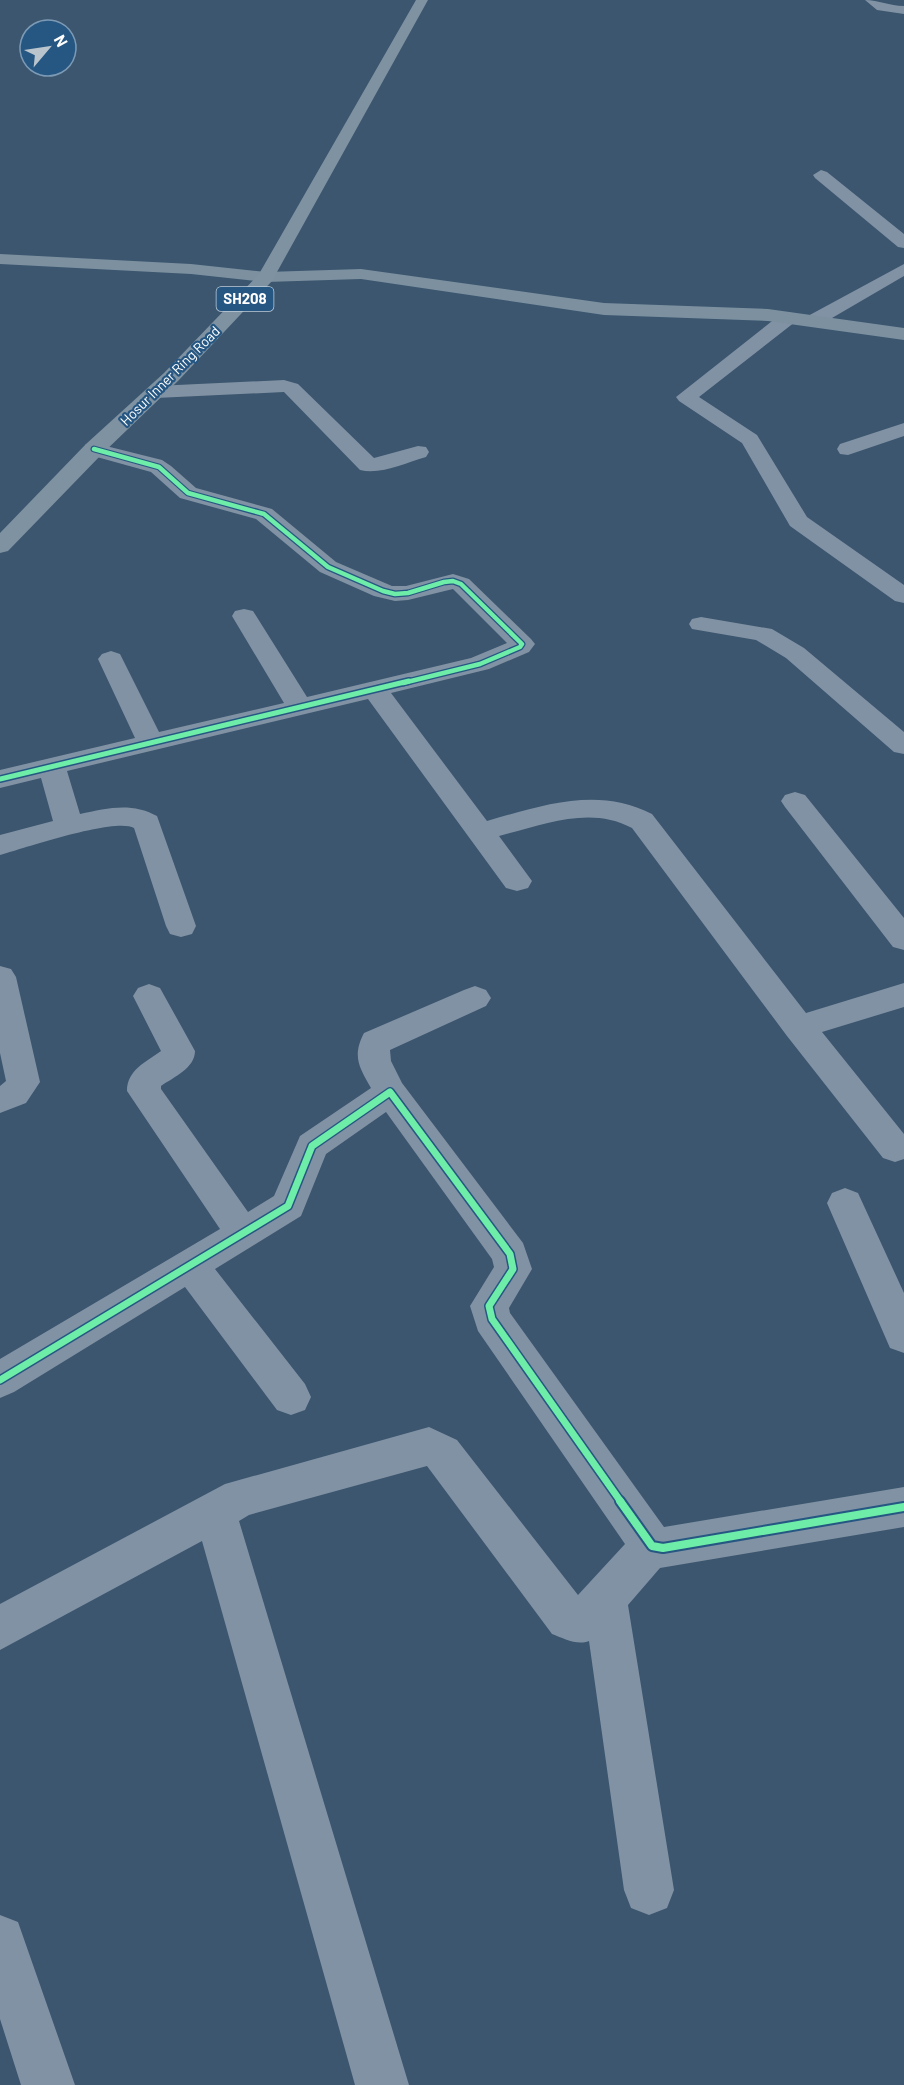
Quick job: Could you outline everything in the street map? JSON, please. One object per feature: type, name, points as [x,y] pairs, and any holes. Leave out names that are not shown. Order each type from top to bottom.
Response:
[{"type":"main road","name":"Hosur Inner Ring Road","points":[[0,546],[94,449],[156,392],[266,277],[422,0]]},
{"type":"street","points":[[872,0],[876,6],[883,9],[904,10]]},
{"type":"street","points":[[821,175],[904,243]]},
{"type":"street","points":[[0,259],[191,269],[266,277],[361,274],[604,309],[768,315],[904,334]]},
{"type":"street","points":[[813,321],[904,269]]},
{"type":"street","points":[[788,318],[686,397],[750,439],[798,522],[904,596]]},
{"type":"street","points":[[156,392],[284,386],[291,388],[368,465],[418,452]]},
{"type":"street","points":[[848,449],[904,429]]},
{"type":"street","points":[[0,779],[480,664],[520,647],[522,644],[461,584],[453,581],[444,582],[408,593],[395,594],[382,591],[328,567],[264,514],[188,493],[161,468],[94,449]]},
{"type":"street","points":[[244,616],[300,707]]},
{"type":"street","points":[[701,624],[763,634],[776,640],[795,653],[904,746]]},
{"type":"street","points":[[111,659],[151,742]]},
{"type":"street","points":[[374,689],[516,881]]},
{"type":"street","points":[[52,766],[69,826]]},
{"type":"street","points":[[795,801],[904,939]]},
{"type":"street","points":[[480,832],[579,808],[623,811],[642,821],[799,1027],[895,1148]]},
{"type":"street","points":[[0,845],[69,826],[128,815],[140,817],[147,823],[181,926]]},
{"type":"street","points":[[0,977],[23,1082],[12,1097],[0,1100]]},
{"type":"street","points":[[799,1027],[904,995]]},
{"type":"street","points":[[149,996],[178,1051],[178,1057],[146,1079],[144,1091],[243,1233]]},
{"type":"street","points":[[475,998],[376,1042],[373,1047],[374,1060],[390,1092],[510,1254],[513,1269],[489,1306],[492,1319],[652,1546],[663,1548],[904,1508]]},
{"type":"street","points":[[4,1369],[190,1265],[288,1206],[312,1146],[390,1092]]},
{"type":"street","points":[[845,1203],[904,1336]]},
{"type":"street","points":[[190,1265],[291,1397]]},
{"type":"street","points":[[0,1628],[240,1498],[429,1446],[442,1453],[568,1618],[584,1621],[652,1546]]},
{"type":"street","points":[[215,1511],[382,2085]]},
{"type":"street","points":[[605,1598],[649,1890]]},
{"type":"street","points":[[0,1940],[48,2085]]},
{"type":"cycle path","points":[[0,779],[480,664],[520,647],[522,644],[461,584],[453,581],[444,582],[408,593],[395,594],[383,591],[328,567],[264,514],[188,493],[159,467],[94,449]]},
{"type":"cycle path","points":[[0,1380],[288,1206],[312,1146],[390,1092],[510,1254],[513,1269],[489,1306],[492,1319],[652,1546],[663,1548],[904,1507]]}]
